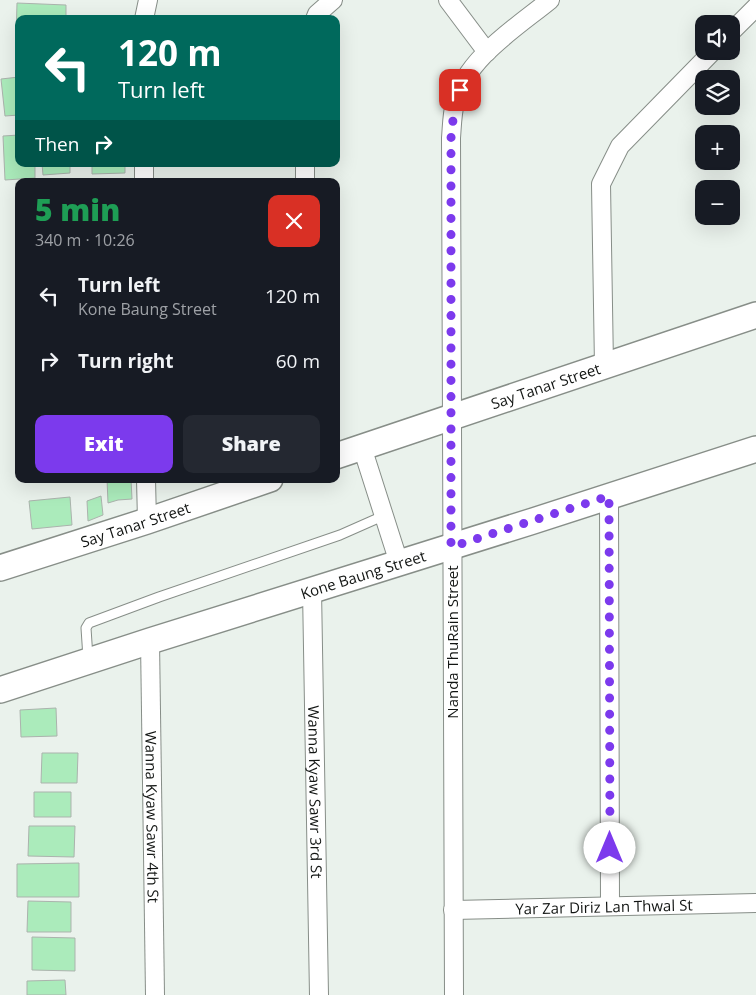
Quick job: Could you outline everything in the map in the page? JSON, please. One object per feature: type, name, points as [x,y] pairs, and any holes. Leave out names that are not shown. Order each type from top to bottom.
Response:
[{"type":"street","points":[[145,15],[148,0]]},
{"type":"street","points":[[317,15],[333,0]]},
{"type":"street","points":[[448,0],[486,52]]},
{"type":"street","name":"Nanda ThuRain Street","points":[[454,995],[451,138],[455,102],[466,78],[486,52],[550,0]]},
{"type":"street","points":[[740,23],[756,7]]},
{"type":"street","points":[[604,366],[601,184],[620,146],[704,60]]},
{"type":"street","name":"Say Tanar Street","points":[[340,455],[756,315]]},
{"type":"street","points":[[362,447],[398,563]]},
{"type":"street","name":"Kone Baung Street","points":[[0,690],[756,449]]},
{"type":"street","points":[[146,483],[147,521]]},
{"type":"street","name":"Say Tanar Street","points":[[0,568],[258,483]]},
{"type":"street","points":[[609,496],[610,906]]},
{"type":"street","name":"Wanna Kyaw Sawr 3rd St","points":[[312,590],[319,995]]},
{"type":"street","name":"Wanna Kyaw Sawr 4th St","points":[[150,641],[155,995]]},
{"type":"street","name":"Yar Zar Diriz Lan Thwal St","points":[[454,910],[756,903]]},
{"type":"lane","points":[[88,661],[86,628],[89,623],[340,535],[383,516]]},
{"type":"building","points":[[17,3],[66,5],[66,15],[17,15]]},
{"type":"building","points":[[15,77],[15,115],[5,116],[1,79]]},
{"type":"building","points":[[15,135],[15,167],[35,167],[35,178],[5,180],[3,136]]},
{"type":"building","points":[[42,167],[70,167],[70,173],[43,175]]},
{"type":"building","points":[[92,167],[125,167],[125,173],[92,174]]},
{"type":"building","points":[[107,483],[131,483],[132,499],[108,503]]},
{"type":"building","points":[[101,496],[103,515],[88,521],[87,501]]},
{"type":"building","points":[[70,497],[72,525],[32,529],[29,501]]},
{"type":"building","points":[[56,708],[57,736],[21,737],[20,710]]},
{"type":"building","points":[[42,753],[78,753],[77,783],[41,783]]},
{"type":"building","points":[[34,792],[71,792],[71,817],[34,817]]},
{"type":"building","points":[[29,826],[75,826],[74,857],[28,856]]},
{"type":"building","points":[[79,863],[79,897],[17,897],[17,864]]},
{"type":"building","points":[[28,901],[71,902],[71,932],[27,932]]},
{"type":"building","points":[[32,937],[75,938],[75,971],[32,970]]},
{"type":"building","points":[[65,980],[66,995],[27,995],[27,981]]},
{"type":"route","points":[[460,90],[455,102],[451,138],[451,547],[609,496],[610,848]]}]
